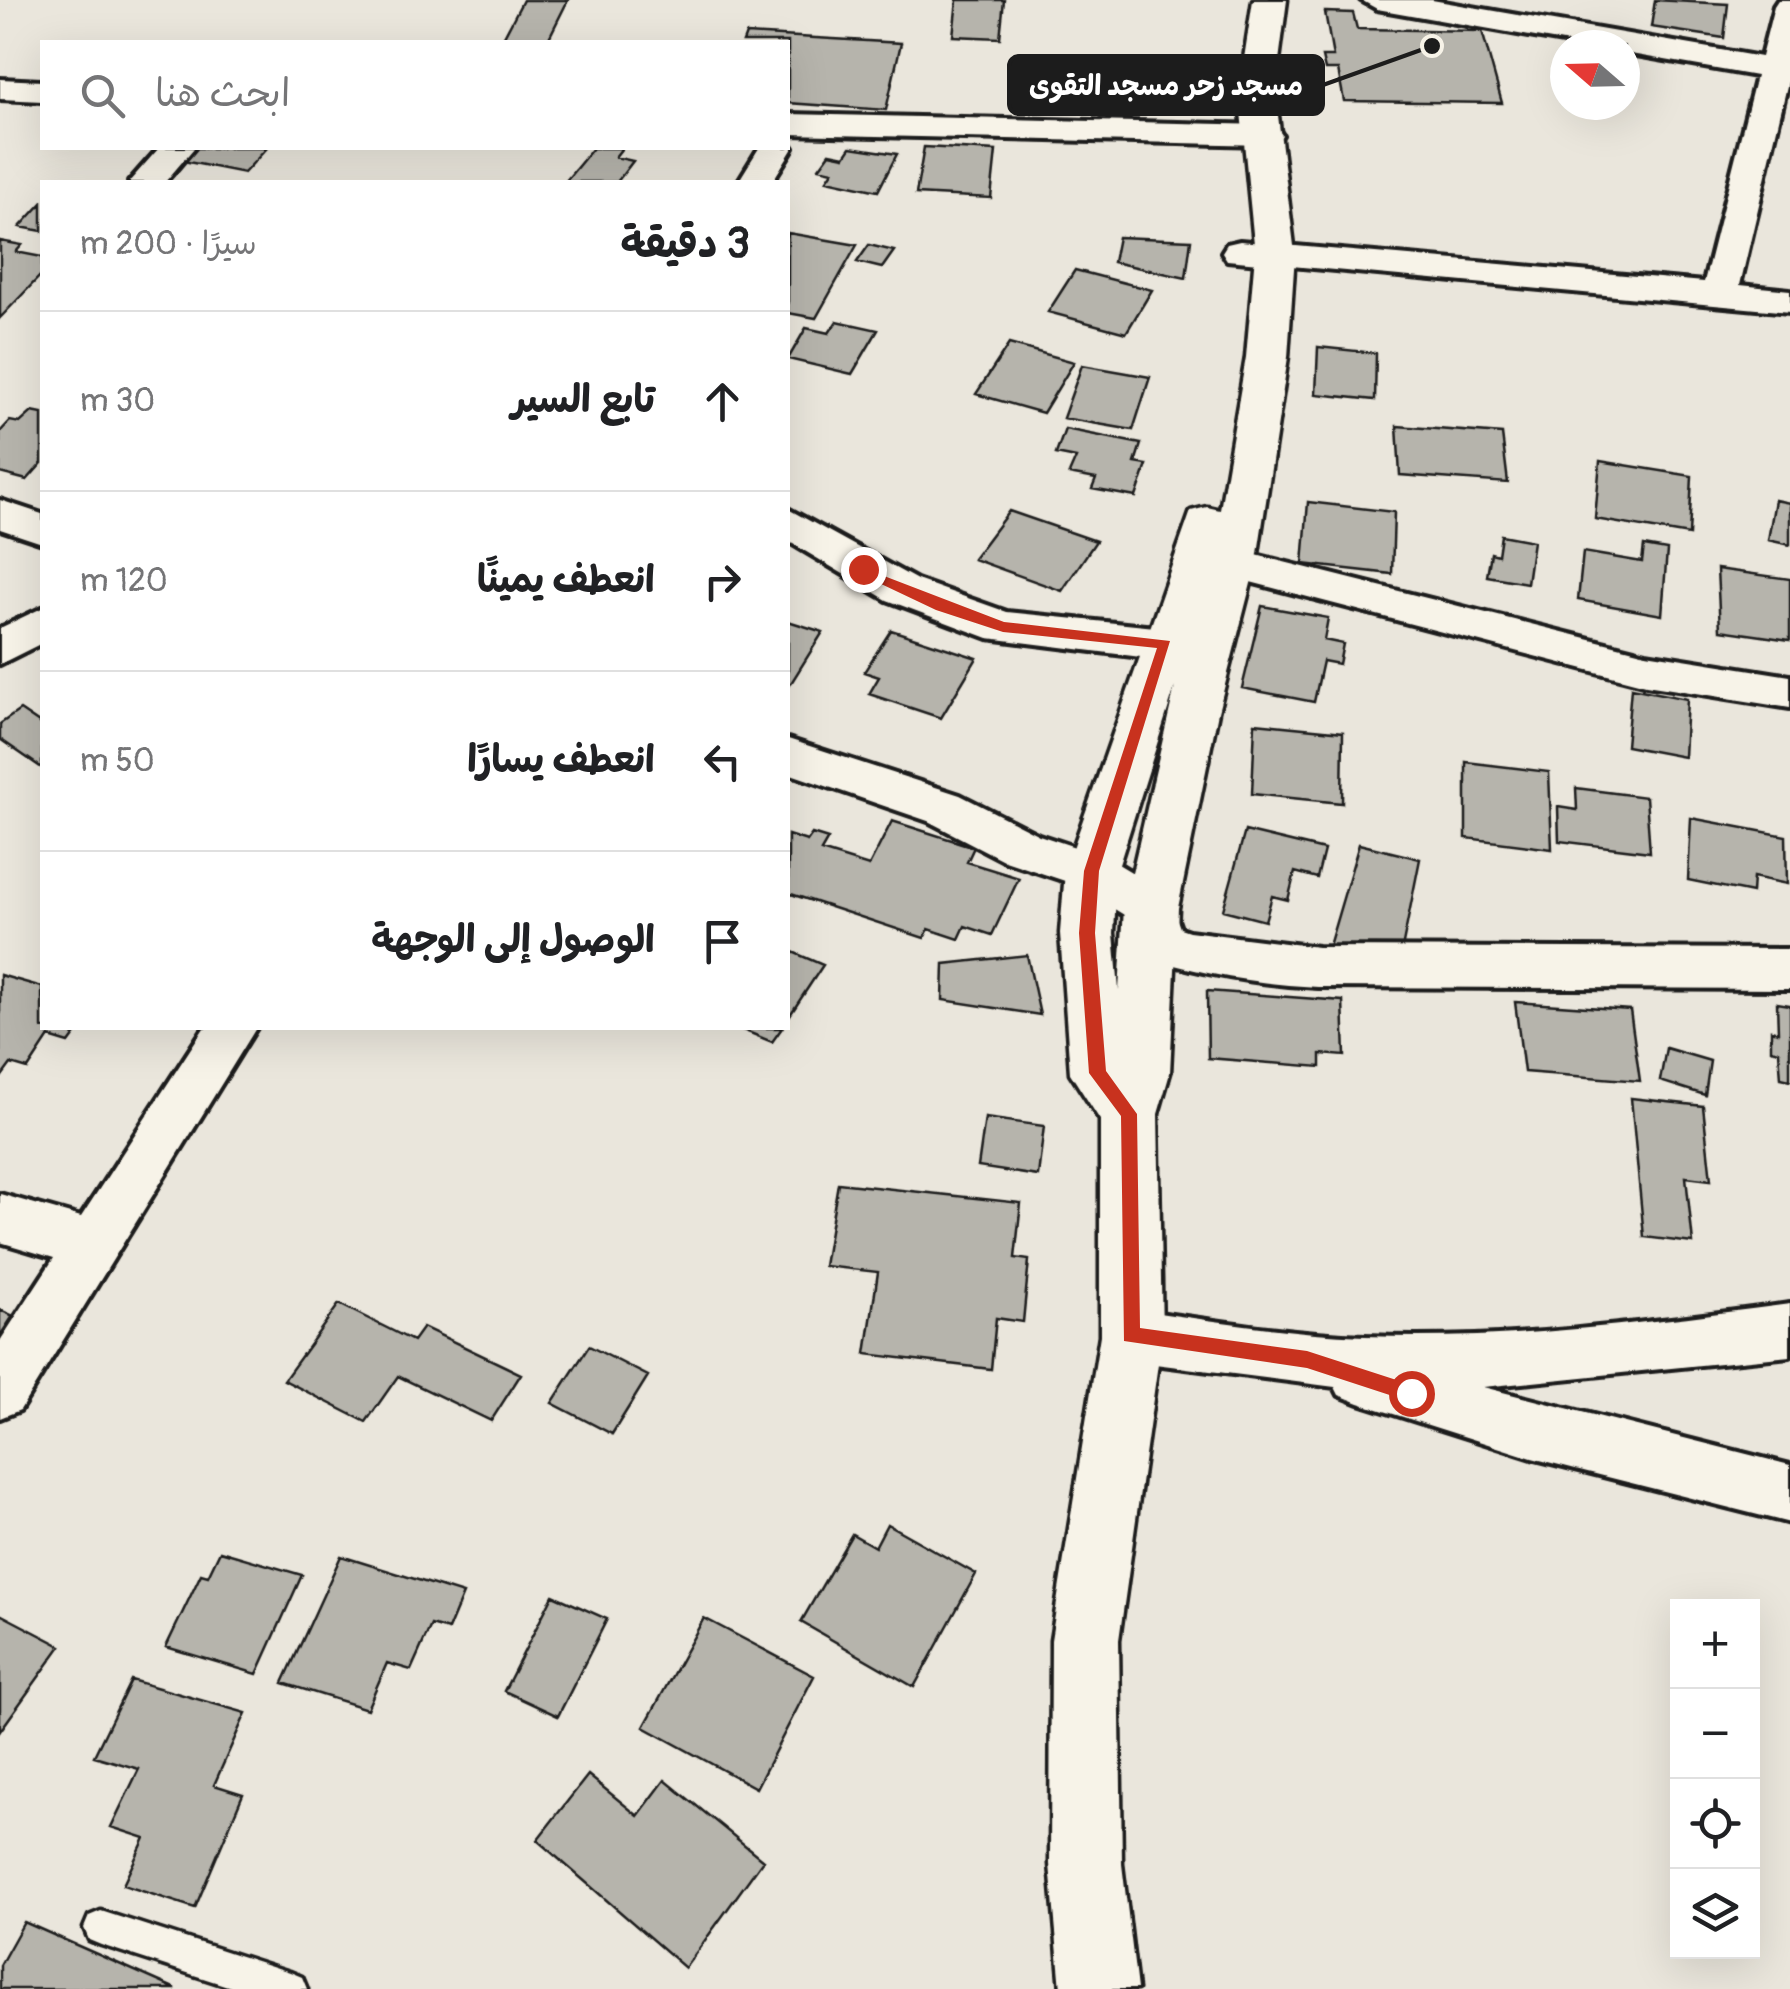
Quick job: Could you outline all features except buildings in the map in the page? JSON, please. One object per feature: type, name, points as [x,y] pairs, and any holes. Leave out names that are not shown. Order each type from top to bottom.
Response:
[{"type":"street","points":[[1247,134],[1270,0]]},
{"type":"street","points":[[1378,0],[1773,69]]},
{"type":"street","points":[[1720,294],[1790,6]]},
{"type":"street","points":[[1096,1988],[1086,1864],[1085,1640],[1130,1335],[1129,1114],[1142,1073],[1151,908],[1193,712],[1217,558],[1267,357],[1247,134],[1224,78],[1234,11]]},
{"type":"street","points":[[0,90],[40,91]]},
{"type":"street","points":[[790,131],[1247,134]]},
{"type":"street","points":[[148,180],[175,150]]},
{"type":"street","points":[[756,180],[774,150]]},
{"type":"street","points":[[1257,253],[1790,300]]},
{"type":"street","points":[[0,514],[40,528]]},
{"type":"street","points":[[790,524],[902,590],[1003,627],[1165,644]]},
{"type":"street","points":[[1129,1114],[1098,1073],[1087,933],[1092,871],[1165,644],[1217,558]]},
{"type":"street","points":[[1217,558],[1646,669],[1790,692]]},
{"type":"street","points":[[0,648],[40,624]]},
{"type":"street","points":[[790,757],[944,808],[1022,848],[1092,871],[1151,908],[1158,941],[1229,959],[1470,970],[1790,969]]},
{"type":"street","points":[[0,1391],[230,1030]]},
{"type":"street","points":[[0,1218],[92,1246]]},
{"type":"street","points":[[1130,1335],[1307,1359],[1403,1363],[1666,1346],[1790,1330]]},
{"type":"street","points":[[1307,1359],[1532,1430],[1790,1494]]},
{"type":"lane","points":[[101,1928],[290,1989]]},
{"type":"place","name":"مسجد زحر مسجد التقوى","points":[[1432,46]]},
{"type":"route","points":[[863,569],[902,590],[1003,627],[1165,644],[1092,871],[1087,933],[1098,1073],[1129,1114],[1130,1335],[1307,1359],[1411,1393]]}]
